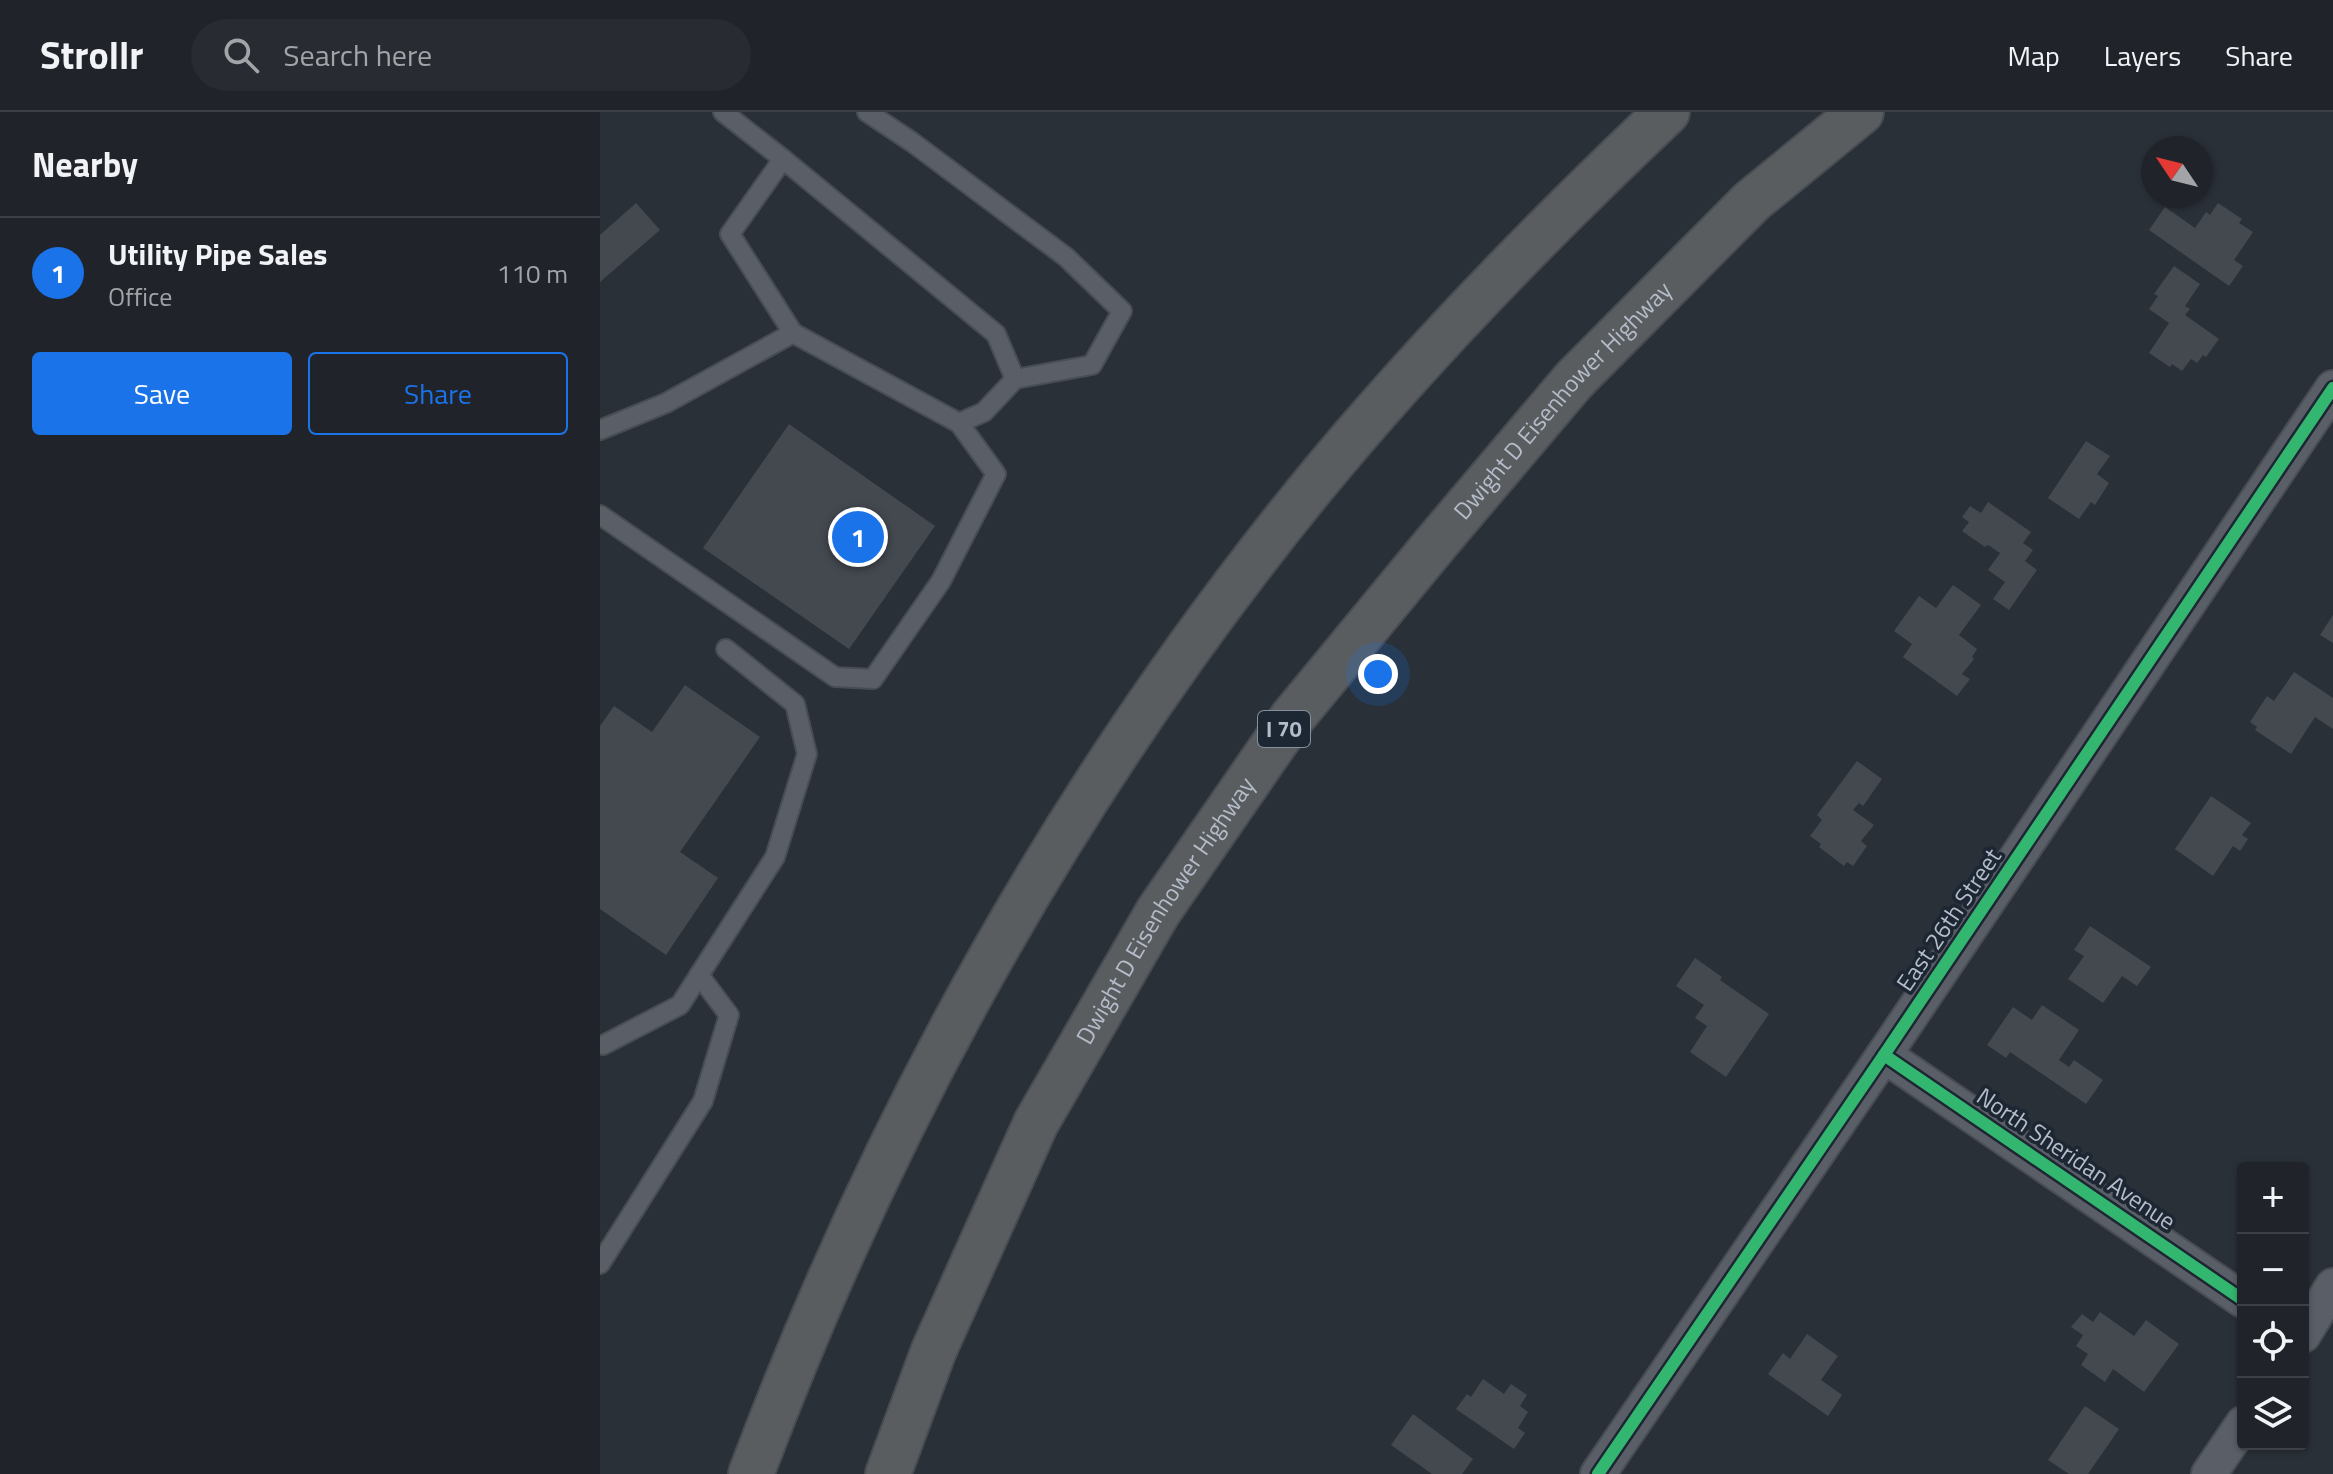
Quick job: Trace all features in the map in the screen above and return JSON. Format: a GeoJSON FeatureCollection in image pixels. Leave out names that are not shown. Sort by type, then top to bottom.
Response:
{"type":"FeatureCollection","features":[{"type":"Feature","properties":{"kind":"highway"},"geometry":{"type":"LineString","coordinates":[[751,1474],[846,1241],[909,1109],[1015,913],[1128,738],[1256,559],[1368,422],[1523,251],[1667,112]]}},
{"type":"Feature","properties":{"kind":"highway","name":"Dwight D Eisenhower Highway"},"geometry":{"type":"LineString","coordinates":[[888,1474],[934,1350],[1036,1123],[1158,912],[1292,718],[1574,380],[1752,201],[1861,112]]}},
{"type":"Feature","properties":{"kind":"street","name":"East 26th Street"},"geometry":{"type":"LineString","coordinates":[[1598,1474],[2333,388]]}},
{"type":"Feature","properties":{"kind":"street","name":"North Sheridan Avenue"},"geometry":{"type":"LineString","coordinates":[[1884,1055],[2237,1296]]}},
{"type":"Feature","properties":{"kind":"street"},"geometry":{"type":"LineString","coordinates":[[2309,1325],[2333,1286]]}},
{"type":"Feature","properties":{"kind":"street"},"geometry":{"type":"LineString","coordinates":[[2209,1474],[2237,1433]]}},
{"type":"Feature","properties":{"kind":"lane"},"geometry":{"type":"LineString","coordinates":[[723,112],[996,334],[1015,379]]}},
{"type":"Feature","properties":{"kind":"lane"},"geometry":{"type":"LineString","coordinates":[[867,112],[1066,257],[1122,311],[1092,365],[1015,379],[984,412],[959,423]]}},
{"type":"Feature","properties":{"kind":"lane"},"geometry":{"type":"LineString","coordinates":[[600,515],[835,677],[873,679],[941,581],[996,474],[959,423],[793,333],[730,234],[783,159]]}},
{"type":"Feature","properties":{"kind":"lane"},"geometry":{"type":"LineString","coordinates":[[600,430],[666,403],[793,333]]}},
{"type":"Feature","properties":{"kind":"lane"},"geometry":{"type":"LineString","coordinates":[[603,1045],[680,1005],[775,857],[807,754],[795,704],[726,649]]}},
{"type":"Feature","properties":{"kind":"lane"},"geometry":{"type":"LineString","coordinates":[[600,1264],[703,1101],[729,1015],[699,975]]}},
{"type":"Feature","properties":{"kind":"building"},"geometry":{"type":"Polygon","coordinates":[[[636,203],[660,230],[600,282],[600,235],[636,203]]]}},
{"type":"Feature","properties":{"kind":"building"},"geometry":{"type":"Polygon","coordinates":[[[2218,203],[2242,219],[2239,223],[2253,232],[2234,260],[2243,266],[2229,286],[2149,230],[2164,208],[2195,228],[2206,212],[2210,215],[2218,203]]]}},
{"type":"Feature","properties":{"kind":"building"},"geometry":{"type":"Polygon","coordinates":[[[2174,266],[2200,284],[2185,306],[2190,309],[2185,315],[2219,339],[2206,357],[2203,355],[2197,363],[2191,359],[2182,371],[2149,353],[2169,323],[2149,309],[2158,296],[2154,294],[2174,266]]]}},
{"type":"Feature","properties":{"kind":"building"},"geometry":{"type":"Polygon","coordinates":[[[789,424],[935,526],[849,649],[703,548],[789,424]]]}},
{"type":"Feature","properties":{"kind":"building"},"geometry":{"type":"Polygon","coordinates":[[[2086,441],[2110,456],[2097,474],[2109,483],[2095,505],[2091,502],[2079,519],[2048,498],[2086,441]]]}},
{"type":"Feature","properties":{"kind":"building"},"geometry":{"type":"Polygon","coordinates":[[[1988,502],[2031,532],[2023,543],[2033,550],[2025,561],[2037,570],[2009,610],[1993,599],[2005,582],[1988,570],[2000,553],[1962,531],[1969,522],[1962,517],[1970,506],[1981,513],[1988,502]]]}},
{"type":"Feature","properties":{"kind":"building"},"geometry":{"type":"Polygon","coordinates":[[[1953,585],[1981,605],[1959,635],[1977,649],[1972,657],[1974,659],[1962,674],[1970,679],[1957,696],[1903,657],[1912,644],[1894,631],[1919,596],[1936,608],[1953,585]]]}},
{"type":"Feature","properties":{"kind":"building"},"geometry":{"type":"Polygon","coordinates":[[[2333,615],[2333,643],[2320,635],[2333,615]]]}},
{"type":"Feature","properties":{"kind":"building"},"geometry":{"type":"Polygon","coordinates":[[[2294,672],[2333,698],[2333,729],[2315,717],[2291,754],[2255,730],[2257,727],[2250,722],[2267,696],[2274,701],[2294,672]]]}},
{"type":"Feature","properties":{"kind":"building"},"geometry":{"type":"Polygon","coordinates":[[[685,685],[760,737],[680,852],[718,878],[666,955],[600,909],[600,726],[614,706],[652,732],[685,685]]]}},
{"type":"Feature","properties":{"kind":"building"},"geometry":{"type":"Polygon","coordinates":[[[1857,761],[1882,779],[1863,806],[1859,803],[1853,810],[1874,825],[1861,841],[1867,846],[1853,866],[1847,862],[1844,866],[1810,836],[1822,820],[1817,815],[1857,761]]]}},
{"type":"Feature","properties":{"kind":"building"},"geometry":{"type":"Polygon","coordinates":[[[2211,796],[2251,823],[2242,835],[2248,839],[2240,851],[2233,846],[2213,876],[2175,849],[2211,796]]]}},
{"type":"Feature","properties":{"kind":"building"},"geometry":{"type":"Polygon","coordinates":[[[2090,926],[2151,967],[2137,986],[2122,976],[2103,1003],[2068,979],[2084,956],[2074,950],[2090,926]]]}},
{"type":"Feature","properties":{"kind":"building"},"geometry":{"type":"Polygon","coordinates":[[[1695,958],[1722,977],[1720,980],[1769,1014],[1726,1077],[1690,1052],[1707,1026],[1695,1018],[1704,1005],[1676,986],[1695,958]]]}},
{"type":"Feature","properties":{"kind":"building"},"geometry":{"type":"Polygon","coordinates":[[[2042,1005],[2079,1030],[2059,1060],[2069,1067],[2074,1060],[2103,1080],[2086,1104],[2010,1052],[2006,1058],[1987,1045],[2013,1007],[2032,1020],[2042,1005]]]}},
{"type":"Feature","properties":{"kind":"building"},"geometry":{"type":"Polygon","coordinates":[[[2100,1312],[2134,1336],[2146,1320],[2179,1344],[2144,1392],[2113,1369],[2105,1382],[2081,1365],[2088,1354],[2076,1346],[2083,1335],[2071,1327],[2082,1314],[2093,1322],[2100,1312]]]}},
{"type":"Feature","properties":{"kind":"building"},"geometry":{"type":"Polygon","coordinates":[[[1807,1334],[1838,1356],[1821,1380],[1842,1395],[1828,1416],[1768,1374],[1783,1353],[1790,1359],[1807,1334]]]}},
{"type":"Feature","properties":{"kind":"building"},"geometry":{"type":"Polygon","coordinates":[[[1483,1379],[1504,1394],[1511,1384],[1527,1395],[1520,1406],[1528,1412],[1518,1428],[1525,1433],[1514,1449],[1456,1409],[1467,1394],[1471,1397],[1483,1379]]]}},
{"type":"Feature","properties":{"kind":"building"},"geometry":{"type":"Polygon","coordinates":[[[2085,1406],[2119,1429],[2088,1474],[2069,1474],[2048,1460],[2085,1406]]]}},
{"type":"Feature","properties":{"kind":"building"},"geometry":{"type":"Polygon","coordinates":[[[1413,1414],[1473,1459],[1462,1474],[1432,1474],[1391,1445],[1413,1414]]]}},
{"type":"Feature","properties":{"kind":"cycle path"},"geometry":{"type":"LineString","coordinates":[[1598,1474],[2333,388]]}},
{"type":"Feature","properties":{"kind":"cycle path"},"geometry":{"type":"LineString","coordinates":[[1884,1055],[2237,1296]]}},
{"type":"Feature","properties":{"kind":"place","name":"Utility Pipe Sales"},"geometry":{"type":"Point","coordinates":[858,537]}}]}
